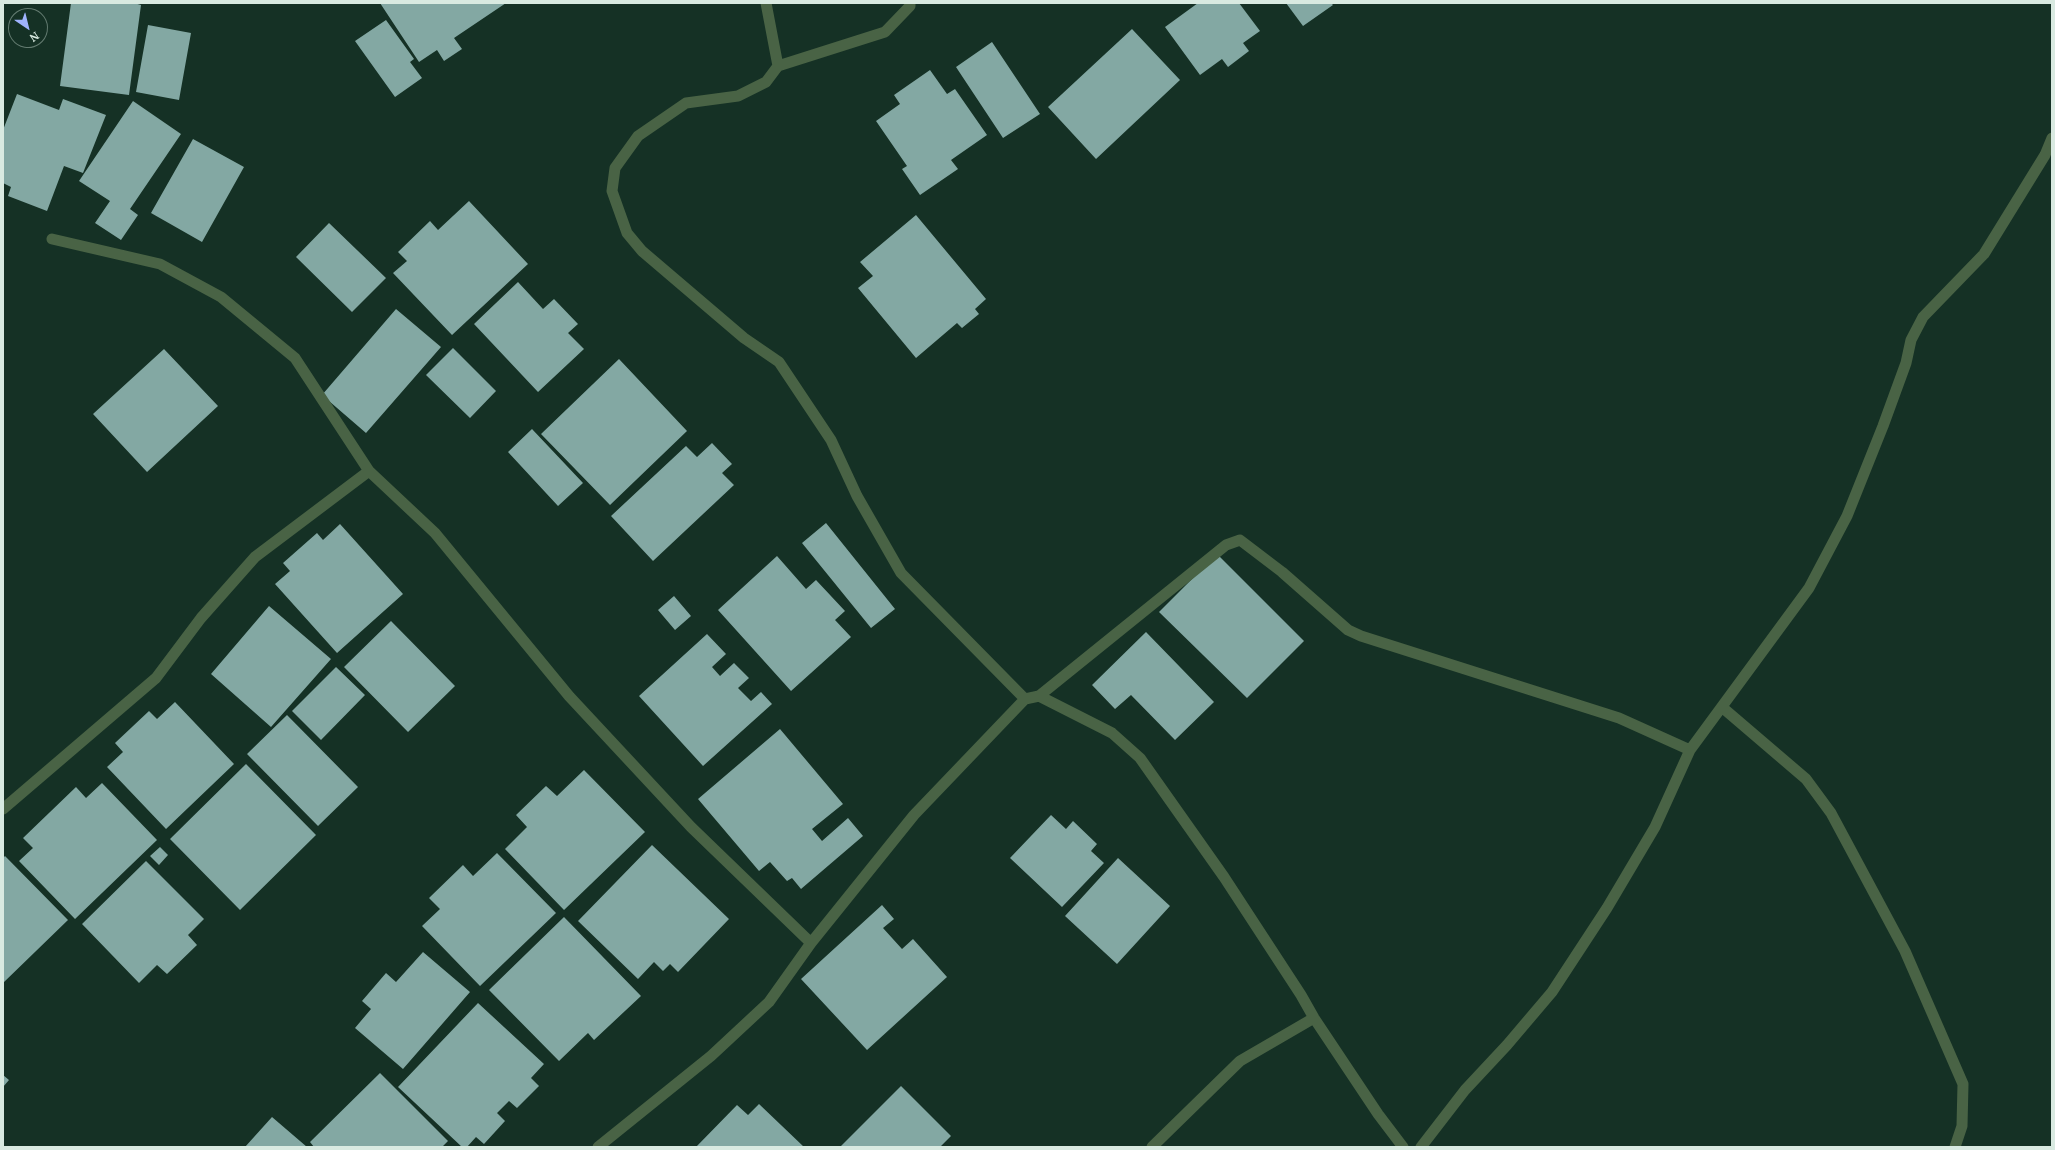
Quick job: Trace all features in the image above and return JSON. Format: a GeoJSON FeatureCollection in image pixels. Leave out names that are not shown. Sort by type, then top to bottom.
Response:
{"type":"FeatureCollection","features":[{"type":"Feature","properties":{"kind":"street"},"geometry":{"type":"LineString","coordinates":[[766,3],[778,66]]}},
{"type":"Feature","properties":{"kind":"street"},"geometry":{"type":"LineString","coordinates":[[910,3],[910,6],[885,32],[778,66],[766,82],[738,96],[686,103],[638,136],[615,168],[612,191],[627,233],[642,251],[744,338],[779,362],[831,440],[857,496],[901,573],[1025,699]]}},
{"type":"Feature","properties":{"kind":"street"},"geometry":{"type":"LineString","coordinates":[[1421,1147],[1465,1090],[1507,1045],[1552,992],[1607,908],[1655,827],[1690,750],[1723,708],[1809,588],[1847,516],[1883,426],[1906,363],[1911,340],[1923,317],[1984,254],[2045,155],[2052,138]]}},
{"type":"Feature","properties":{"kind":"street"},"geometry":{"type":"LineString","coordinates":[[52,239],[160,264],[221,297],[295,358],[369,471],[435,533],[569,696],[691,827],[811,943]]}},
{"type":"Feature","properties":{"kind":"street"},"geometry":{"type":"LineString","coordinates":[[3,809],[156,678],[201,618],[256,557],[369,471]]}},
{"type":"Feature","properties":{"kind":"street"},"geometry":{"type":"LineString","coordinates":[[598,1147],[711,1056],[769,1002],[811,943],[914,815],[1025,699],[1039,696],[1226,545],[1240,540],[1282,572],[1348,630],[1362,636],[1619,718],[1690,750]]}},
{"type":"Feature","properties":{"kind":"street"},"geometry":{"type":"LineString","coordinates":[[1039,696],[1112,733],[1140,758],[1224,877],[1301,994],[1314,1018],[1378,1114],[1403,1147]]}},
{"type":"Feature","properties":{"kind":"street"},"geometry":{"type":"LineString","coordinates":[[1723,708],[1806,779],[1831,813],[1906,951],[1963,1084],[1962,1126],[1955,1147]]}},
{"type":"Feature","properties":{"kind":"street"},"geometry":{"type":"LineString","coordinates":[[1152,1147],[1240,1061],[1314,1018]]}},
{"type":"Feature","properties":{"kind":"building"},"geometry":{"type":"Polygon","coordinates":[[[71,3],[134,3],[141,5],[129,95],[60,86],[71,3]]]}},
{"type":"Feature","properties":{"kind":"building"},"geometry":{"type":"Polygon","coordinates":[[[380,3],[506,3],[454,38],[462,49],[444,61],[437,50],[419,62],[380,3]]]}},
{"type":"Feature","properties":{"kind":"building"},"geometry":{"type":"Polygon","coordinates":[[[1198,3],[1239,3],[1260,31],[1243,43],[1249,51],[1228,67],[1222,59],[1200,75],[1165,27],[1198,3]]]}},
{"type":"Feature","properties":{"kind":"building"},"geometry":{"type":"Polygon","coordinates":[[[1286,3],[1331,3],[1333,5],[1303,26],[1286,3]]]}},
{"type":"Feature","properties":{"kind":"building"},"geometry":{"type":"Polygon","coordinates":[[[386,20],[414,59],[410,62],[422,78],[395,97],[355,41],[386,20]]]}},
{"type":"Feature","properties":{"kind":"building"},"geometry":{"type":"Polygon","coordinates":[[[148,25],[191,33],[179,100],[136,92],[148,25]]]}},
{"type":"Feature","properties":{"kind":"building"},"geometry":{"type":"Polygon","coordinates":[[[1132,29],[1180,80],[1096,159],[1048,107],[1132,29]]]}},
{"type":"Feature","properties":{"kind":"building"},"geometry":{"type":"Polygon","coordinates":[[[992,42],[1040,114],[1003,138],[956,67],[992,42]]]}},
{"type":"Feature","properties":{"kind":"building"},"geometry":{"type":"Polygon","coordinates":[[[930,70],[947,94],[955,89],[987,135],[951,160],[958,169],[920,195],[902,169],[907,166],[876,121],[900,104],[894,95],[930,70]]]}},
{"type":"Feature","properties":{"kind":"building"},"geometry":{"type":"Polygon","coordinates":[[[17,94],[59,110],[63,99],[106,115],[83,173],[64,166],[47,211],[8,196],[11,187],[3,183],[3,130],[17,94]]]}},
{"type":"Feature","properties":{"kind":"building"},"geometry":{"type":"Polygon","coordinates":[[[133,101],[181,134],[130,209],[138,215],[121,240],[95,223],[110,201],[79,181],[133,101]]]}},
{"type":"Feature","properties":{"kind":"building"},"geometry":{"type":"Polygon","coordinates":[[[193,139],[244,167],[202,242],[151,213],[193,139]]]}},
{"type":"Feature","properties":{"kind":"building"},"geometry":{"type":"Polygon","coordinates":[[[469,201],[528,264],[452,335],[393,273],[407,261],[398,252],[430,221],[438,230],[469,201]]]}},
{"type":"Feature","properties":{"kind":"building"},"geometry":{"type":"Polygon","coordinates":[[[916,215],[986,299],[975,309],[979,314],[962,328],[957,323],[916,358],[858,288],[873,276],[860,262],[916,215]]]}},
{"type":"Feature","properties":{"kind":"building"},"geometry":{"type":"Polygon","coordinates":[[[329,223],[386,278],[352,312],[296,257],[329,223]]]}},
{"type":"Feature","properties":{"kind":"building"},"geometry":{"type":"Polygon","coordinates":[[[518,282],[543,309],[554,299],[578,324],[568,333],[584,349],[538,392],[474,324],[518,282]]]}},
{"type":"Feature","properties":{"kind":"building"},"geometry":{"type":"Polygon","coordinates":[[[396,309],[441,347],[366,433],[322,395],[396,309]]]}},
{"type":"Feature","properties":{"kind":"building"},"geometry":{"type":"Polygon","coordinates":[[[453,348],[496,391],[470,418],[426,375],[453,348]]]}},
{"type":"Feature","properties":{"kind":"building"},"geometry":{"type":"Polygon","coordinates":[[[164,349],[218,406],[147,472],[93,414],[164,349]]]}},
{"type":"Feature","properties":{"kind":"building"},"geometry":{"type":"Polygon","coordinates":[[[619,359],[687,431],[610,505],[541,434],[619,359]]]}},
{"type":"Feature","properties":{"kind":"building"},"geometry":{"type":"Polygon","coordinates":[[[532,429],[583,483],[558,506],[508,452],[532,429]]]}},
{"type":"Feature","properties":{"kind":"building"},"geometry":{"type":"Polygon","coordinates":[[[712,443],[732,464],[722,473],[734,485],[653,561],[611,516],[686,446],[697,457],[712,443]]]}},
{"type":"Feature","properties":{"kind":"building"},"geometry":{"type":"Polygon","coordinates":[[[826,523],[895,609],[871,628],[802,543],[826,523]]]}},
{"type":"Feature","properties":{"kind":"building"},"geometry":{"type":"Polygon","coordinates":[[[340,524],[403,594],[337,653],[275,584],[290,571],[283,563],[317,533],[323,540],[340,524]]]}},
{"type":"Feature","properties":{"kind":"building"},"geometry":{"type":"Polygon","coordinates":[[[1217,554],[1304,641],[1247,698],[1159,612],[1217,554]]]}},
{"type":"Feature","properties":{"kind":"building"},"geometry":{"type":"Polygon","coordinates":[[[777,556],[806,589],[816,580],[845,611],[835,620],[851,637],[791,691],[718,610],[777,556]]]}},
{"type":"Feature","properties":{"kind":"building"},"geometry":{"type":"Polygon","coordinates":[[[674,596],[691,616],[675,630],[658,610],[674,596]]]}},
{"type":"Feature","properties":{"kind":"building"},"geometry":{"type":"Polygon","coordinates":[[[269,606],[331,659],[271,727],[211,674],[269,606]]]}},
{"type":"Feature","properties":{"kind":"building"},"geometry":{"type":"Polygon","coordinates":[[[391,621],[455,686],[408,732],[344,667],[391,621]]]}},
{"type":"Feature","properties":{"kind":"building"},"geometry":{"type":"Polygon","coordinates":[[[1146,632],[1214,702],[1175,740],[1131,695],[1115,709],[1092,685],[1146,632]]]}},
{"type":"Feature","properties":{"kind":"building"},"geometry":{"type":"Polygon","coordinates":[[[707,634],[726,654],[712,667],[720,676],[734,663],[749,678],[738,688],[751,701],[761,692],[772,704],[703,766],[639,696],[707,634]]]}},
{"type":"Feature","properties":{"kind":"building"},"geometry":{"type":"Polygon","coordinates":[[[336,667],[365,695],[321,740],[292,711],[336,667]]]}},
{"type":"Feature","properties":{"kind":"building"},"geometry":{"type":"Polygon","coordinates":[[[175,702],[234,764],[166,829],[107,767],[123,752],[115,743],[149,711],[157,719],[175,702]]]}},
{"type":"Feature","properties":{"kind":"building"},"geometry":{"type":"Polygon","coordinates":[[[287,715],[358,787],[318,826],[247,754],[287,715]]]}},
{"type":"Feature","properties":{"kind":"building"},"geometry":{"type":"Polygon","coordinates":[[[780,729],[843,804],[812,829],[822,841],[848,818],[863,836],[801,889],[792,878],[787,881],[770,862],[759,871],[698,799],[780,729]]]}},
{"type":"Feature","properties":{"kind":"building"},"geometry":{"type":"Polygon","coordinates":[[[246,764],[316,835],[240,910],[170,839],[246,764]]]}},
{"type":"Feature","properties":{"kind":"building"},"geometry":{"type":"Polygon","coordinates":[[[584,770],[645,832],[564,910],[505,849],[527,827],[516,815],[546,786],[557,796],[584,770]]]}},
{"type":"Feature","properties":{"kind":"building"},"geometry":{"type":"Polygon","coordinates":[[[102,783],[157,840],[75,919],[19,861],[33,848],[23,838],[76,787],[86,798],[102,783]]]}},
{"type":"Feature","properties":{"kind":"building"},"geometry":{"type":"Polygon","coordinates":[[[1051,815],[1066,829],[1073,821],[1097,844],[1091,851],[1104,863],[1062,907],[1010,858],[1051,815]]]}},
{"type":"Feature","properties":{"kind":"building"},"geometry":{"type":"Polygon","coordinates":[[[652,845],[729,919],[678,972],[670,964],[663,971],[654,962],[638,979],[578,921],[652,845]]]}},
{"type":"Feature","properties":{"kind":"building"},"geometry":{"type":"Polygon","coordinates":[[[160,847],[168,855],[159,865],[150,856],[160,847]]]}},
{"type":"Feature","properties":{"kind":"building"},"geometry":{"type":"Polygon","coordinates":[[[497,853],[556,913],[480,986],[422,926],[440,909],[429,898],[463,865],[473,876],[497,853]]]}},
{"type":"Feature","properties":{"kind":"building"},"geometry":{"type":"Polygon","coordinates":[[[5,856],[68,920],[3,983],[3,858],[5,856]]]}},
{"type":"Feature","properties":{"kind":"building"},"geometry":{"type":"Polygon","coordinates":[[[1118,858],[1170,906],[1117,964],[1065,916],[1118,858]]]}},
{"type":"Feature","properties":{"kind":"building"},"geometry":{"type":"Polygon","coordinates":[[[146,861],[204,919],[188,935],[197,945],[167,974],[157,965],[139,983],[82,924],[146,861]]]}},
{"type":"Feature","properties":{"kind":"building"},"geometry":{"type":"Polygon","coordinates":[[[882,905],[894,919],[883,928],[902,949],[913,939],[947,977],[867,1050],[801,979],[882,905]]]}},
{"type":"Feature","properties":{"kind":"building"},"geometry":{"type":"Polygon","coordinates":[[[564,917],[641,996],[594,1040],[588,1033],[559,1061],[489,990],[564,917]]]}},
{"type":"Feature","properties":{"kind":"building"},"geometry":{"type":"Polygon","coordinates":[[[423,952],[470,992],[403,1069],[355,1028],[371,1009],[362,1001],[386,973],[396,982],[423,952]]]}},
{"type":"Feature","properties":{"kind":"building"},"geometry":{"type":"Polygon","coordinates":[[[478,1003],[544,1064],[531,1078],[539,1086],[517,1108],[509,1101],[497,1113],[505,1121],[484,1144],[476,1137],[467,1147],[462,1147],[398,1087],[478,1003]]]}},
{"type":"Feature","properties":{"kind":"building"},"geometry":{"type":"Polygon","coordinates":[[[380,1073],[448,1141],[442,1147],[314,1147],[310,1142],[380,1073]]]}},
{"type":"Feature","properties":{"kind":"building"},"geometry":{"type":"Polygon","coordinates":[[[3,1075],[9,1080],[3,1087],[3,1075]]]}},
{"type":"Feature","properties":{"kind":"building"},"geometry":{"type":"Polygon","coordinates":[[[901,1086],[951,1136],[940,1147],[840,1147],[901,1086]]]}},
{"type":"Feature","properties":{"kind":"building"},"geometry":{"type":"Polygon","coordinates":[[[759,1104],[804,1147],[696,1147],[737,1105],[748,1115],[759,1104]]]}},
{"type":"Feature","properties":{"kind":"building"},"geometry":{"type":"Polygon","coordinates":[[[272,1117],[307,1147],[245,1147],[272,1117]]]}}]}
